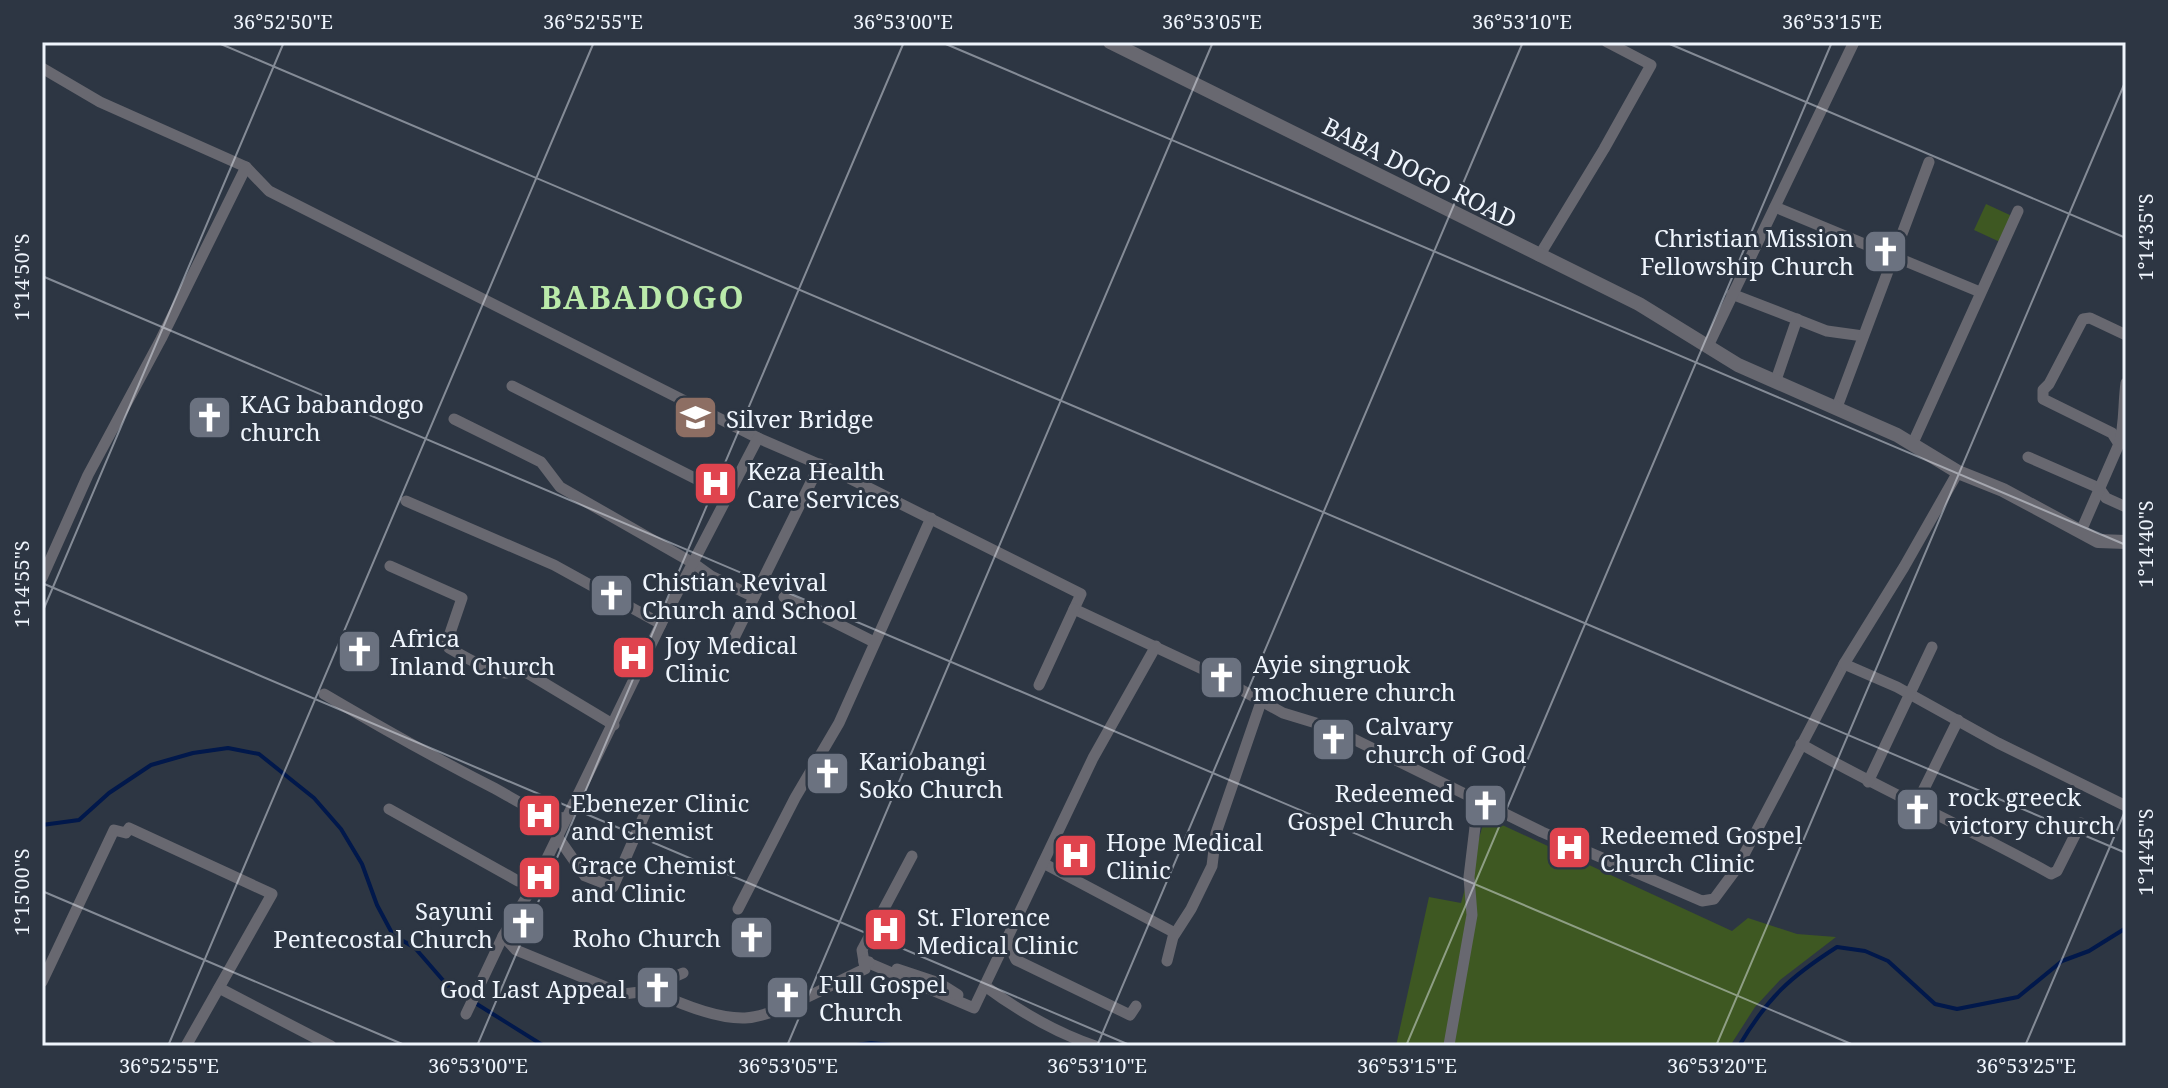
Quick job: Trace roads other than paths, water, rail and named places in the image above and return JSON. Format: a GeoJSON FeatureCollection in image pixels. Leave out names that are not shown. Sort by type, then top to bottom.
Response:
{"type":"FeatureCollection","features":[{"type":"Feature","properties":{"kind":"street","name":"BABA DOGO ROAD"},"geometry":{"type":"LineString","coordinates":[[1110,42],[1639,304],[1738,365],[1897,435],[1958,472],[2003,490],[2098,541],[2126,542]]}},
{"type":"Feature","properties":{"kind":"street"},"geometry":{"type":"LineString","coordinates":[[1539,256],[1651,65],[1607,42]]}},
{"type":"Feature","properties":{"kind":"street"},"geometry":{"type":"LineString","coordinates":[[1708,346],[1854,42]]}},
{"type":"Feature","properties":{"kind":"street"},"geometry":{"type":"LineString","coordinates":[[42,68],[100,102],[246,167],[269,191],[758,438],[820,464],[1081,594],[1039,685]]}},
{"type":"Feature","properties":{"kind":"street"},"geometry":{"type":"LineString","coordinates":[[1837,407],[1929,162]]}},
{"type":"Feature","properties":{"kind":"street"},"geometry":{"type":"LineString","coordinates":[[42,578],[88,475],[161,339],[246,167]]}},
{"type":"Feature","properties":{"kind":"street"},"geometry":{"type":"LineString","coordinates":[[1775,207],[1980,292]]}},
{"type":"Feature","properties":{"kind":"street"},"geometry":{"type":"LineString","coordinates":[[1912,445],[2018,211]]}},
{"type":"Feature","properties":{"kind":"street"},"geometry":{"type":"LineString","coordinates":[[1732,294],[1827,331],[1863,336]]}},
{"type":"Feature","properties":{"kind":"street"},"geometry":{"type":"LineString","coordinates":[[2119,444],[2112,433],[2043,399],[2043,390],[2083,319],[2090,318],[2126,335]]}},
{"type":"Feature","properties":{"kind":"street"},"geometry":{"type":"LineString","coordinates":[[1776,380],[1797,319]]}},
{"type":"Feature","properties":{"kind":"street"},"geometry":{"type":"LineString","coordinates":[[2081,531],[2125,430],[2122,414],[2126,383]]}},
{"type":"Feature","properties":{"kind":"street"},"geometry":{"type":"LineString","coordinates":[[512,386],[728,495]]}},
{"type":"Feature","properties":{"kind":"street"},"geometry":{"type":"LineString","coordinates":[[454,419],[541,462],[560,487],[711,576],[754,597]]}},
{"type":"Feature","properties":{"kind":"street"},"geometry":{"type":"LineString","coordinates":[[467,1012],[503,936],[535,883],[614,725],[661,624],[758,438]]}},
{"type":"Feature","properties":{"kind":"street"},"geometry":{"type":"LineString","coordinates":[[2028,457],[2099,488],[2106,498],[2126,507]]}},
{"type":"Feature","properties":{"kind":"street"},"geometry":{"type":"LineString","coordinates":[[729,648],[820,464]]}},
{"type":"Feature","properties":{"kind":"street"},"geometry":{"type":"LineString","coordinates":[[1074,609],[1156,646],[1283,713],[1329,727],[1478,802],[1702,901],[1714,899],[1737,868],[1844,664],[1958,472]]}},
{"type":"Feature","properties":{"kind":"street"},"geometry":{"type":"LineString","coordinates":[[406,501],[554,565],[661,624]]}},
{"type":"Feature","properties":{"kind":"street"},"geometry":{"type":"LineString","coordinates":[[738,909],[795,798],[839,723],[931,518]]}},
{"type":"Feature","properties":{"kind":"street"},"geometry":{"type":"LineString","coordinates":[[390,566],[462,598],[447,642],[449,648],[494,670],[506,673],[517,669],[524,671],[614,725]]}},
{"type":"Feature","properties":{"kind":"street"},"geometry":{"type":"LineString","coordinates":[[784,597],[874,642]]}},
{"type":"Feature","properties":{"kind":"street"},"geometry":{"type":"LineString","coordinates":[[864,965],[974,1008],[1093,758],[1156,646]]}},
{"type":"Feature","properties":{"kind":"street"},"geometry":{"type":"LineString","coordinates":[[1868,782],[1932,647]]}},
{"type":"Feature","properties":{"kind":"street"},"geometry":{"type":"LineString","coordinates":[[1844,664],[1910,694],[1998,743],[2126,806]]}},
{"type":"Feature","properties":{"kind":"street"},"geometry":{"type":"LineString","coordinates":[[324,694],[428,755],[531,808],[554,818],[565,818]]}},
{"type":"Feature","properties":{"kind":"street"},"geometry":{"type":"LineString","coordinates":[[1167,961],[1175,933],[1191,909],[1212,866],[1216,833],[1261,702]]}},
{"type":"Feature","properties":{"kind":"street"},"geometry":{"type":"LineString","coordinates":[[1916,805],[1958,720]]}},
{"type":"Feature","properties":{"kind":"street"},"geometry":{"type":"LineString","coordinates":[[1801,744],[1868,782],[2053,875],[2081,823]]}},
{"type":"Feature","properties":{"kind":"street"},"geometry":{"type":"LineString","coordinates":[[557,836],[585,876],[613,887],[650,802]]}},
{"type":"Feature","properties":{"kind":"street"},"geometry":{"type":"LineString","coordinates":[[1449,1045],[1472,915],[1469,877],[1478,802]]}},
{"type":"Feature","properties":{"kind":"street"},"geometry":{"type":"LineString","coordinates":[[389,809],[518,881],[535,883]]}},
{"type":"Feature","properties":{"kind":"street"},"geometry":{"type":"LineString","coordinates":[[42,982],[114,830],[126,833],[129,828],[272,894],[186,1046]]}},
{"type":"Feature","properties":{"kind":"street"},"geometry":{"type":"LineString","coordinates":[[864,965],[862,950],[912,856]]}},
{"type":"Feature","properties":{"kind":"street"},"geometry":{"type":"LineString","coordinates":[[1043,863],[1175,933]]}},
{"type":"Feature","properties":{"kind":"street"},"geometry":{"type":"LineString","coordinates":[[503,936],[516,950],[623,994],[640,992],[683,973]]}},
{"type":"Feature","properties":{"kind":"street"},"geometry":{"type":"LineString","coordinates":[[1007,941],[1016,960],[1130,1015],[1136,1006]]}},
{"type":"Feature","properties":{"kind":"street"},"geometry":{"type":"LineString","coordinates":[[651,990],[676,1002],[744,1018],[763,1014],[864,965],[925,977],[959,996]]}},
{"type":"Feature","properties":{"kind":"street"},"geometry":{"type":"LineString","coordinates":[[985,986],[1050,1028],[1095,1046]]}},
{"type":"Feature","properties":{"kind":"street"},"geometry":{"type":"LineString","coordinates":[[219,988],[331,1046]]}},
{"type":"Feature","properties":{"kind":"waterway"},"geometry":{"type":"LineString","coordinates":[[42,825],[79,820],[109,793],[151,765],[193,753],[228,748],[259,754],[314,798],[341,829],[362,864],[377,905],[393,935],[415,948],[448,986],[544,1046]]}},
{"type":"Feature","properties":{"kind":"waterway"},"geometry":{"type":"LineString","coordinates":[[1739,1046],[1781,989],[1837,947],[1865,951],[1888,961],[1935,1004],[1957,1009],[2018,997],[2062,961],[2089,951],[2126,928]]}},
{"type":"Feature","properties":{"kind":"waterway"},"geometry":{"type":"LineString","coordinates":[[849,1046],[871,1043],[902,1046]]}},
{"type":"Feature","properties":{"kind":"place","name":"Christian Mission Fellowship Church"},"geometry":{"type":"Point","coordinates":[1885,251]}},
{"type":"Feature","properties":{"kind":"place","name":"KAG babandogo church"},"geometry":{"type":"Point","coordinates":[209,417]}},
{"type":"Feature","properties":{"kind":"place","name":"Silver Bridge"},"geometry":{"type":"Point","coordinates":[695,418]}},
{"type":"Feature","properties":{"kind":"place","name":"Keza Health Care Services"},"geometry":{"type":"Point","coordinates":[716,484]}},
{"type":"Feature","properties":{"kind":"place","name":"Chistian Revival Church and School"},"geometry":{"type":"Point","coordinates":[611,595]}},
{"type":"Feature","properties":{"kind":"place","name":"Africa Inland Church"},"geometry":{"type":"Point","coordinates":[359,651]}},
{"type":"Feature","properties":{"kind":"place","name":"Joy Medical Clinic"},"geometry":{"type":"Point","coordinates":[634,658]}},
{"type":"Feature","properties":{"kind":"place","name":"Ayie singruok mochuere church"},"geometry":{"type":"Point","coordinates":[1222,677]}},
{"type":"Feature","properties":{"kind":"place","name":"Calvary church of God"},"geometry":{"type":"Point","coordinates":[1334,739]}},
{"type":"Feature","properties":{"kind":"place","name":"Kariobangi Soko Church"},"geometry":{"type":"Point","coordinates":[828,774]}},
{"type":"Feature","properties":{"kind":"place","name":"Redeemed Gospel Church"},"geometry":{"type":"Point","coordinates":[1485,806]}},
{"type":"Feature","properties":{"kind":"place","name":"rock greeck victory church"},"geometry":{"type":"Point","coordinates":[1917,810]}},
{"type":"Feature","properties":{"kind":"place","name":"Ebenezer Clinic and Chemist"},"geometry":{"type":"Point","coordinates":[540,816]}},
{"type":"Feature","properties":{"kind":"place","name":"Redeemed Gospel Church Clinic"},"geometry":{"type":"Point","coordinates":[1569,848]}},
{"type":"Feature","properties":{"kind":"place","name":"Hope Medical Clinic"},"geometry":{"type":"Point","coordinates":[1075,855]}},
{"type":"Feature","properties":{"kind":"place","name":"Grace Chemist and Clinic"},"geometry":{"type":"Point","coordinates":[540,878]}},
{"type":"Feature","properties":{"kind":"place","name":"Sayuni Pentecostal Church"},"geometry":{"type":"Point","coordinates":[524,924]}},
{"type":"Feature","properties":{"kind":"place","name":"St. Florence Medical Clinic"},"geometry":{"type":"Point","coordinates":[886,930]}},
{"type":"Feature","properties":{"kind":"place","name":"Roho Church"},"geometry":{"type":"Point","coordinates":[752,937]}},
{"type":"Feature","properties":{"kind":"place","name":"God Last Appeal"},"geometry":{"type":"Point","coordinates":[657,988]}},
{"type":"Feature","properties":{"kind":"place","name":"Full Gospel Church"},"geometry":{"type":"Point","coordinates":[788,997]}},
{"type":"Feature","properties":{"kind":"district","name":"BABADOGO"},"geometry":{"type":"Point","coordinates":[643,296]}}]}
